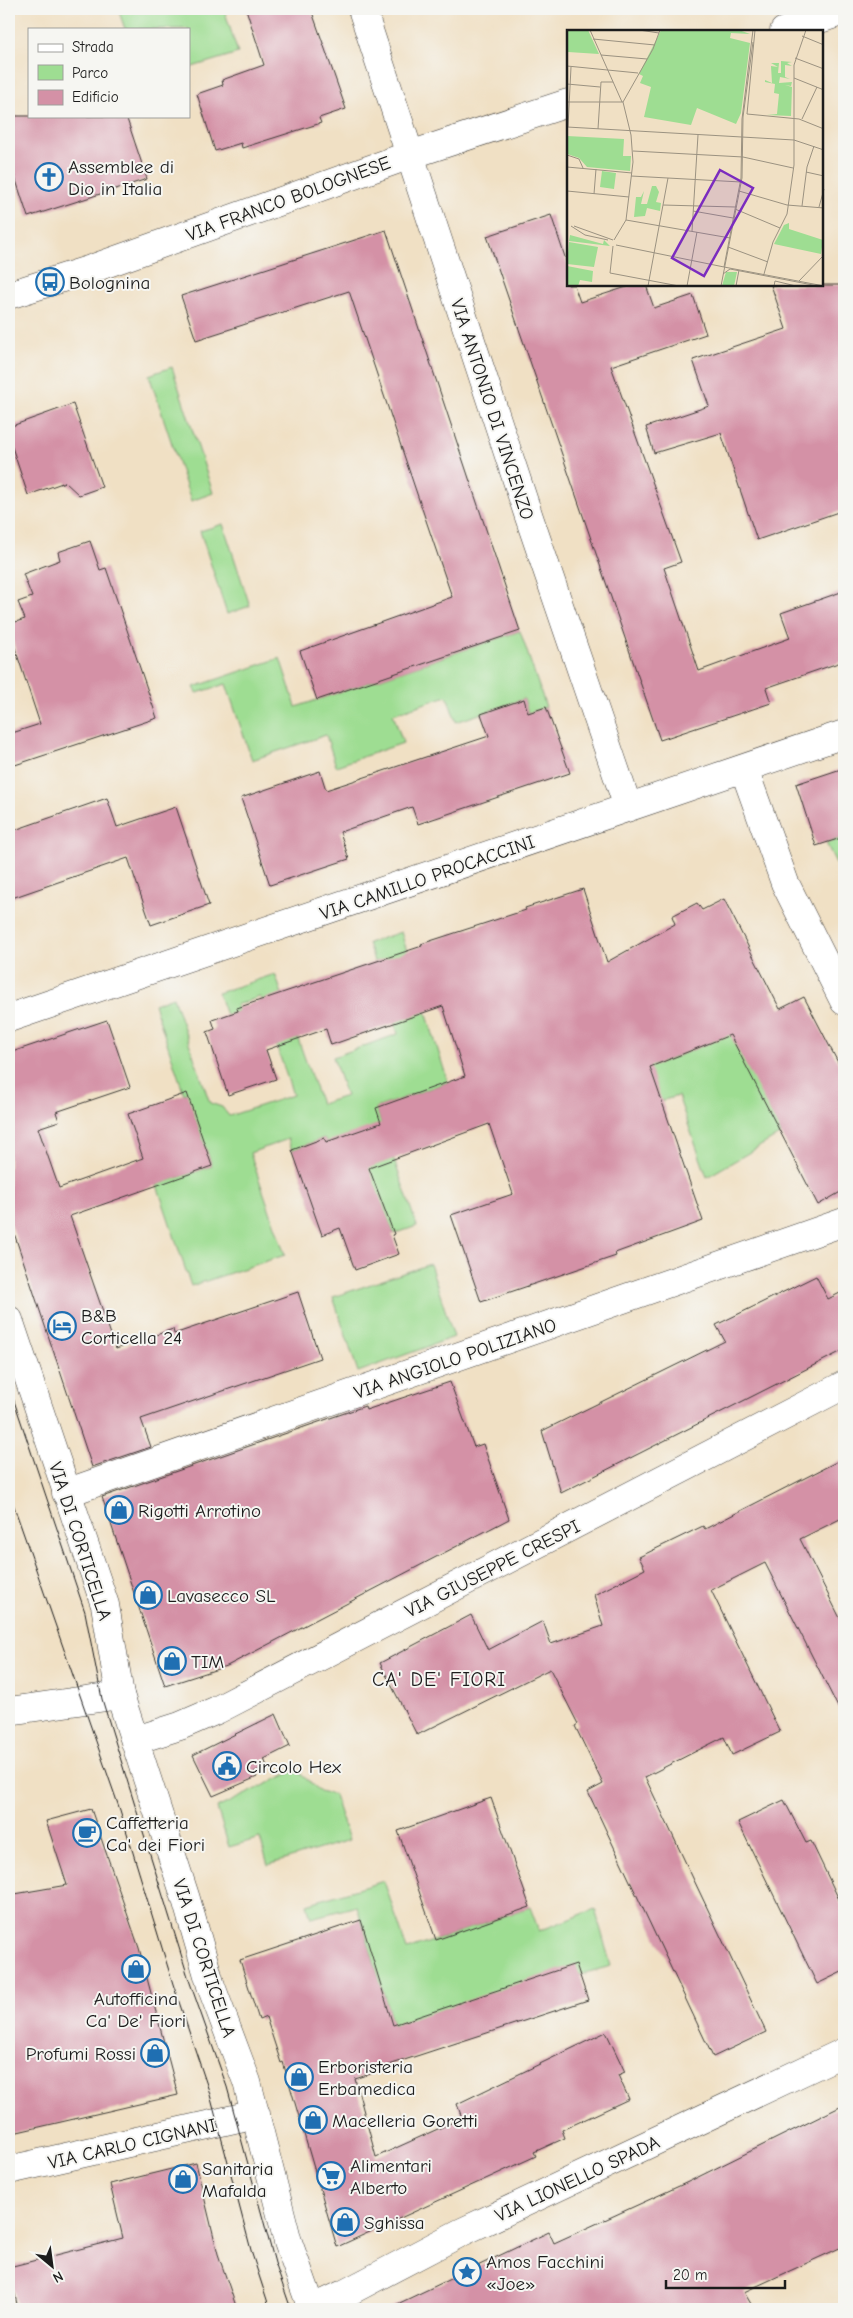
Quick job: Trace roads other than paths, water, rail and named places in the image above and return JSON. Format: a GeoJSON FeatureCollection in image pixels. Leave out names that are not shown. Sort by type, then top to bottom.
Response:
{"type":"FeatureCollection","features":[{"type":"Feature","properties":{"kind":"street","name":"VIA ANTONIO DI VINCENZO"},"geometry":{"type":"LineString","coordinates":[[362,9],[529,517],[628,807]]}},
{"type":"Feature","properties":{"kind":"street"},"geometry":{"type":"LineString","coordinates":[[787,30],[844,11]]}},
{"type":"Feature","properties":{"kind":"street","name":"VIA FRANCO BOLOGNESE"},"geometry":{"type":"LineString","coordinates":[[9,295],[91,269],[410,155],[567,103]]}},
{"type":"Feature","properties":{"kind":"street","name":"VIA CAMILLO PROCACCINI"},"geometry":{"type":"LineString","coordinates":[[9,1018],[844,734]]}},
{"type":"Feature","properties":{"kind":"street"},"geometry":{"type":"LineString","coordinates":[[744,769],[785,883],[844,1000]]}},
{"type":"Feature","properties":{"kind":"street","name":"VIA ANGIOLO POLIZIANO"},"geometry":{"type":"LineString","coordinates":[[66,1493],[844,1222]]}},
{"type":"Feature","properties":{"kind":"street","name":"VIA DI CORTICELLA"},"geometry":{"type":"LineString","coordinates":[[9,1320],[105,1605],[120,1695],[136,1740],[211,1986],[246,2082],[256,2114],[288,2242],[312,2309]]}},
{"type":"Feature","properties":{"kind":"street","name":"VIA GIUSEPPE CRESPI"},"geometry":{"type":"LineString","coordinates":[[136,1740],[180,1726],[217,1710],[844,1385]]}},
{"type":"Feature","properties":{"kind":"street"},"geometry":{"type":"LineString","coordinates":[[9,1711],[120,1695]]}},
{"type":"Feature","properties":{"kind":"street","name":"VIA LIONELLO SPADA"},"geometry":{"type":"LineString","coordinates":[[312,2309],[460,2233],[844,2052]]}},
{"type":"Feature","properties":{"kind":"street","name":"VIA CARLO CIGNANI"},"geometry":{"type":"LineString","coordinates":[[9,2170],[256,2114]]}},
{"type":"Feature","properties":{"kind":"tram line"},"geometry":{"type":"LineString","coordinates":[[9,1386],[85,1612],[102,1699],[189,1980],[227,2087],[275,2263],[291,2309]]}},
{"type":"Feature","properties":{"kind":"tram line"},"geometry":{"type":"LineString","coordinates":[[9,1492],[120,1810],[173,1984],[209,2091],[252,2254],[270,2309]]}},
{"type":"Feature","properties":{"kind":"place","name":"Assemblee di Dio in Italia"},"geometry":{"type":"Point","coordinates":[49,177]}},
{"type":"Feature","properties":{"kind":"place","name":"Bolognina"},"geometry":{"type":"Point","coordinates":[50,282]}},
{"type":"Feature","properties":{"kind":"place","name":"B&B Corticella 24"},"geometry":{"type":"Point","coordinates":[62,1326]}},
{"type":"Feature","properties":{"kind":"place","name":"Rigotti Arrotino"},"geometry":{"type":"Point","coordinates":[119,1510]}},
{"type":"Feature","properties":{"kind":"place","name":"Lavasecco SL"},"geometry":{"type":"Point","coordinates":[148,1595]}},
{"type":"Feature","properties":{"kind":"place","name":"TIM"},"geometry":{"type":"Point","coordinates":[172,1661]}},
{"type":"Feature","properties":{"kind":"place","name":"Circolo Hex"},"geometry":{"type":"Point","coordinates":[227,1766]}},
{"type":"Feature","properties":{"kind":"place","name":"Caffetteria Ca' dei Fiori"},"geometry":{"type":"Point","coordinates":[87,1833]}},
{"type":"Feature","properties":{"kind":"place","name":"Autofficina Ca' De' Fiori"},"geometry":{"type":"Point","coordinates":[136,1969]}},
{"type":"Feature","properties":{"kind":"place","name":"Profumi Rossi"},"geometry":{"type":"Point","coordinates":[155,2053]}},
{"type":"Feature","properties":{"kind":"place","name":"Erboristeria Erbamedica"},"geometry":{"type":"Point","coordinates":[299,2077]}},
{"type":"Feature","properties":{"kind":"place","name":"Macelleria Goretti"},"geometry":{"type":"Point","coordinates":[313,2120]}},
{"type":"Feature","properties":{"kind":"place","name":"Alimentari Alberto"},"geometry":{"type":"Point","coordinates":[331,2176]}},
{"type":"Feature","properties":{"kind":"place","name":"Sanitaria Mafalda"},"geometry":{"type":"Point","coordinates":[183,2179]}},
{"type":"Feature","properties":{"kind":"place","name":"Sghissa"},"geometry":{"type":"Point","coordinates":[345,2222]}},
{"type":"Feature","properties":{"kind":"place","name":"Amos Facchini «Joe»"},"geometry":{"type":"Point","coordinates":[467,2272]}},
{"type":"Feature","properties":{"kind":"district","name":"CA' DE' FIORI"},"geometry":{"type":"Point","coordinates":[439,1679]}}]}
